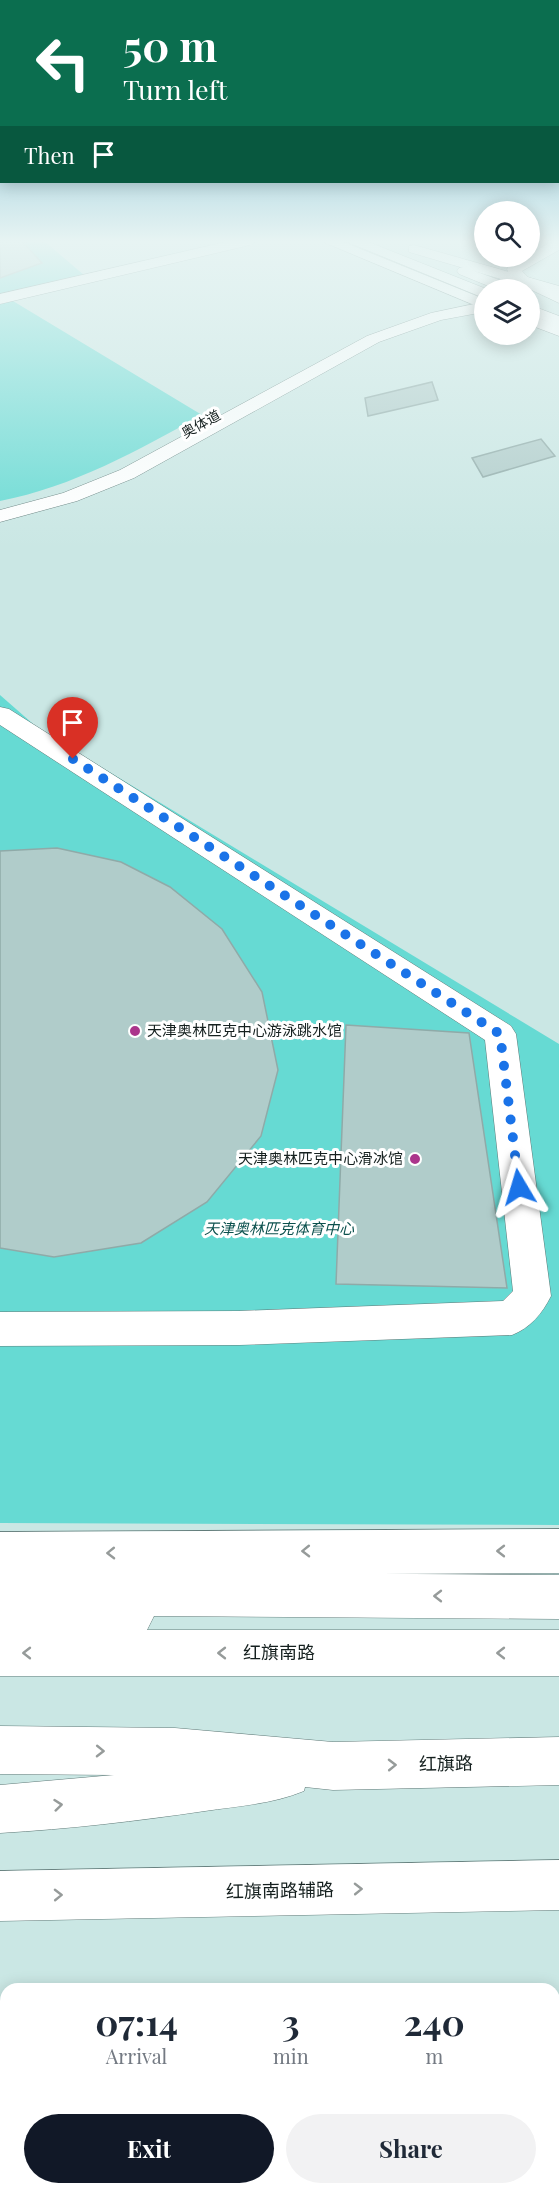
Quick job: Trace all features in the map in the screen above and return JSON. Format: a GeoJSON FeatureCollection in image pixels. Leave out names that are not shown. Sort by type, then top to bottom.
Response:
{"type":"FeatureCollection","features":[{"type":"Feature","properties":{"kind":"main road","name":"奥体道"},"geometry":{"type":"LineString","coordinates":[[0,510],[74,489],[121,469],[318,358],[350,343]]}},
{"type":"Feature","properties":{"kind":"main road"},"geometry":{"type":"LineString","coordinates":[[0,516],[70,497],[127,474],[365,343]]}},
{"type":"Feature","properties":{"kind":"main road"},"geometry":{"type":"LineString","coordinates":[[0,714],[500,1034],[532,1296],[512,1318],[239,1328],[0,1329]]}},
{"type":"Feature","properties":{"kind":"main road"},"geometry":{"type":"LineString","coordinates":[[0,1554],[559,1551]]}},
{"type":"Feature","properties":{"kind":"main road"},"geometry":{"type":"LineString","coordinates":[[0,1593],[559,1596]]}},
{"type":"Feature","properties":{"kind":"main road"},"geometry":{"type":"LineString","coordinates":[[0,1623],[189,1610],[280,1595]]}},
{"type":"Feature","properties":{"kind":"main road","name":"红旗南路"},"geometry":{"type":"LineString","coordinates":[[0,1653],[559,1653]]}},
{"type":"Feature","properties":{"kind":"main road"},"geometry":{"type":"LineString","coordinates":[[0,1750],[175,1752],[333,1766]]}},
{"type":"Feature","properties":{"kind":"main road","name":"红旗路"},"geometry":{"type":"LineString","coordinates":[[333,1766],[559,1761]]}},
{"type":"Feature","properties":{"kind":"main road"},"geometry":{"type":"LineString","coordinates":[[0,1809],[50,1806],[181,1791],[333,1766]]}},
{"type":"Feature","properties":{"kind":"main road","name":"红旗南路辅路"},"geometry":{"type":"LineString","coordinates":[[0,1896],[559,1885]]}},
{"type":"Feature","properties":{"kind":"green space"},"geometry":{"type":"Polygon","coordinates":[[[0,343],[83,343],[202,415],[129,454],[79,477],[27,495],[0,501],[0,343]]]}},
{"type":"Feature","properties":{"kind":"green space","name":"天津奥林匹克体育中心"},"geometry":{"type":"Polygon","coordinates":[[[0,695],[40,730],[559,1044],[559,1525],[0,1523],[0,695]]]}},
{"type":"Feature","properties":{"kind":"building"},"geometry":{"type":"Polygon","coordinates":[[[432,382],[438,400],[368,416],[365,398],[432,382]]]}},
{"type":"Feature","properties":{"kind":"building"},"geometry":{"type":"Polygon","coordinates":[[[541,439],[555,456],[483,477],[472,458],[541,439]]]}},
{"type":"Feature","properties":{"kind":"building","name":"天津奥林匹克中心游泳跳水馆"},"geometry":{"type":"Polygon","coordinates":[[[57,848],[121,862],[170,887],[222,929],[262,992],[278,1070],[261,1136],[207,1202],[141,1243],[54,1257],[0,1248],[0,851],[57,848]]]}},
{"type":"Feature","properties":{"kind":"building","name":"天津奥林匹克中心滑冰馆"},"geometry":{"type":"Polygon","coordinates":[[[346,1025],[469,1033],[507,1288],[336,1284],[346,1025]]]}},
{"type":"Feature","properties":{"kind":"place","name":"天津奥林匹克中心游泳跳水馆"},"geometry":{"type":"Point","coordinates":[135,1031]}},
{"type":"Feature","properties":{"kind":"place","name":"天津奥林匹克中心滑冰馆"},"geometry":{"type":"Point","coordinates":[415,1159]}},
{"type":"Feature","properties":{"kind":"route"},"geometry":{"type":"LineString","coordinates":[[73,759],[500,1034],[519,1187]]}}]}
